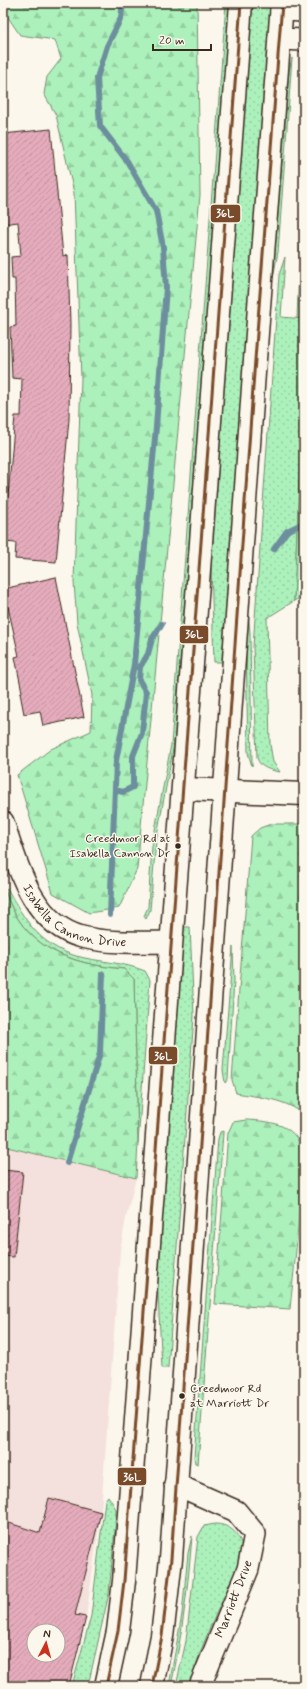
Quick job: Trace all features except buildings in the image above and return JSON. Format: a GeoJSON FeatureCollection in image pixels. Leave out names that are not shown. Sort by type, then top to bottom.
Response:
{"type":"FeatureCollection","features":[{"type":"Feature","properties":{"kind":"main road"},"geometry":{"type":"LineString","coordinates":[[106,1686],[118,1631],[124,1581],[171,942],[184,789],[241,3]]}},
{"type":"Feature","properties":{"kind":"main road"},"geometry":{"type":"LineString","coordinates":[[152,1686],[162,1636],[171,1559],[224,791],[282,7]]}},
{"type":"Feature","properties":{"kind":"main road"},"geometry":{"type":"LineString","coordinates":[[184,789],[304,794]]}},
{"type":"Feature","properties":{"kind":"street"},"geometry":{"type":"LineString","coordinates":[[282,7],[304,11]]}},
{"type":"Feature","properties":{"kind":"street"},"geometry":{"type":"LineString","coordinates":[[279,39],[304,40]]}},
{"type":"Feature","properties":{"kind":"street","name":"Isabella Cannon Drive"},"geometry":{"type":"LineString","coordinates":[[3,822],[27,887],[41,910],[58,926],[82,937],[115,941],[171,942]]}},
{"type":"Feature","properties":{"kind":"street","name":"Marriott Drive"},"geometry":{"type":"LineString","coordinates":[[175,1484],[236,1511],[255,1534],[248,1569],[200,1686]]}},
{"type":"Feature","properties":{"kind":"shaded area"},"geometry":{"type":"Polygon","coordinates":[[[3,1146],[136,1178],[120,1250],[101,1512],[86,1617],[69,1686],[3,1686],[3,1146]]]}},
{"type":"Feature","properties":{"kind":"green space"},"geometry":{"type":"Polygon","coordinates":[[[3,3],[197,3],[200,195],[137,869],[119,908],[89,913],[53,893],[17,775],[51,749],[91,731],[92,695],[77,623],[74,582],[81,378],[74,193],[56,115],[44,94],[47,77],[61,59],[55,40],[20,35],[3,10],[3,3]]]}},
{"type":"Feature","properties":{"kind":"green space"},"geometry":{"type":"Polygon","coordinates":[[[226,3],[230,3],[174,744],[156,841],[150,910],[146,919],[144,916],[148,907],[152,846],[171,745],[226,3]]]}},
{"type":"Feature","properties":{"kind":"green space"},"geometry":{"type":"Polygon","coordinates":[[[252,3],[271,3],[222,662],[214,662],[211,567],[252,3]]]}},
{"type":"Feature","properties":{"kind":"green space"},"geometry":{"type":"Polygon","coordinates":[[[292,58],[278,252],[273,278],[289,70],[292,58]]]}},
{"type":"Feature","properties":{"kind":"green space"},"geometry":{"type":"Polygon","coordinates":[[[304,154],[304,319],[297,318],[304,154]]]}},
{"type":"Feature","properties":{"kind":"green space"},"geometry":{"type":"Polygon","coordinates":[[[285,257],[281,317],[304,319],[304,370],[294,601],[267,618],[270,744],[273,762],[280,772],[263,766],[257,758],[253,647],[279,275],[285,257]]]}},
{"type":"Feature","properties":{"kind":"green space"},"geometry":{"type":"Polygon","coordinates":[[[304,370],[304,595],[294,601],[304,370]]]}},
{"type":"Feature","properties":{"kind":"green space"},"geometry":{"type":"Polygon","coordinates":[[[248,611],[250,633],[252,766],[248,753],[246,647],[248,611]]]}},
{"type":"Feature","properties":{"kind":"green space"},"geometry":{"type":"Polygon","coordinates":[[[271,824],[304,824],[304,1115],[289,1105],[281,1102],[236,1093],[232,1080],[251,836],[260,828],[271,824]]]}},
{"type":"Feature","properties":{"kind":"green space"},"geometry":{"type":"Polygon","coordinates":[[[7,888],[34,930],[52,945],[76,956],[137,968],[145,971],[150,980],[138,1143],[134,979],[124,969],[85,963],[67,957],[36,939],[23,926],[13,910],[5,890],[7,888]]]}},
{"type":"Feature","properties":{"kind":"green space"},"geometry":{"type":"Polygon","coordinates":[[[5,890],[13,910],[23,926],[36,939],[67,957],[104,967],[124,969],[134,979],[138,1143],[136,1178],[3,1146],[3,893],[5,890]]]}},
{"type":"Feature","properties":{"kind":"green space"},"geometry":{"type":"Polygon","coordinates":[[[183,927],[190,927],[194,1016],[168,1368],[162,1368],[157,1278],[183,927]]]}},
{"type":"Feature","properties":{"kind":"green space"},"geometry":{"type":"Polygon","coordinates":[[[233,947],[234,980],[228,1079],[225,1083],[223,1070],[233,947]]]}},
{"type":"Feature","properties":{"kind":"green space"},"geometry":{"type":"Polygon","coordinates":[[[246,1120],[268,1122],[282,1126],[288,1129],[298,1140],[301,1171],[300,1195],[290,1309],[215,1304],[228,1133],[233,1122],[246,1120]]]}},
{"type":"Feature","properties":{"kind":"green space"},"geometry":{"type":"Polygon","coordinates":[[[223,1131],[198,1464],[195,1463],[194,1457],[218,1139],[220,1132],[223,1131]]]}},
{"type":"Feature","properties":{"kind":"green space"},"geometry":{"type":"Polygon","coordinates":[[[108,1496],[116,1509],[109,1593],[88,1686],[72,1686],[91,1616],[105,1500],[108,1496]]]}},
{"type":"Feature","properties":{"kind":"green space"},"geometry":{"type":"Polygon","coordinates":[[[215,1524],[230,1528],[237,1535],[241,1545],[241,1558],[235,1575],[207,1636],[190,1686],[176,1686],[186,1641],[198,1537],[204,1526],[215,1524]]]}},
{"type":"Feature","properties":{"kind":"green space"},"geometry":{"type":"Polygon","coordinates":[[[192,1536],[181,1630],[175,1668],[171,1686],[169,1686],[182,1614],[188,1553],[192,1536]]]}},
{"type":"Feature","properties":{"kind":"waterway"},"geometry":{"type":"LineString","coordinates":[[110,915],[116,761],[134,664],[156,427],[166,287],[163,247],[156,211],[127,161],[100,126],[97,78],[107,46],[121,18],[123,3]]}},
{"type":"Feature","properties":{"kind":"waterway"},"geometry":{"type":"LineString","coordinates":[[274,549],[287,531],[304,523]]}},
{"type":"Feature","properties":{"kind":"waterway"},"geometry":{"type":"LineString","coordinates":[[115,790],[123,792],[133,787],[133,756],[142,733],[146,692],[139,680],[140,667],[148,654],[152,639],[162,624]]}},
{"type":"Feature","properties":{"kind":"waterway"},"geometry":{"type":"LineString","coordinates":[[67,1163],[100,1053],[103,974]]}},
{"type":"Feature","properties":{"kind":"transit line","name":"36L"},"geometry":{"type":"LineString","coordinates":[[106,1686],[118,1631],[124,1581],[241,3]]}},
{"type":"Feature","properties":{"kind":"transit line","name":"36L"},"geometry":{"type":"LineString","coordinates":[[152,1686],[162,1636],[171,1559],[254,373],[282,3]]}},
{"type":"Feature","properties":{"kind":"place","name":"Creedmoor Rd at Isabella Cannon Dr"},"geometry":{"type":"Point","coordinates":[178,846]}},
{"type":"Feature","properties":{"kind":"place","name":"Creedmoor Rd at Marriott Dr"},"geometry":{"type":"Point","coordinates":[182,1396]}}]}
